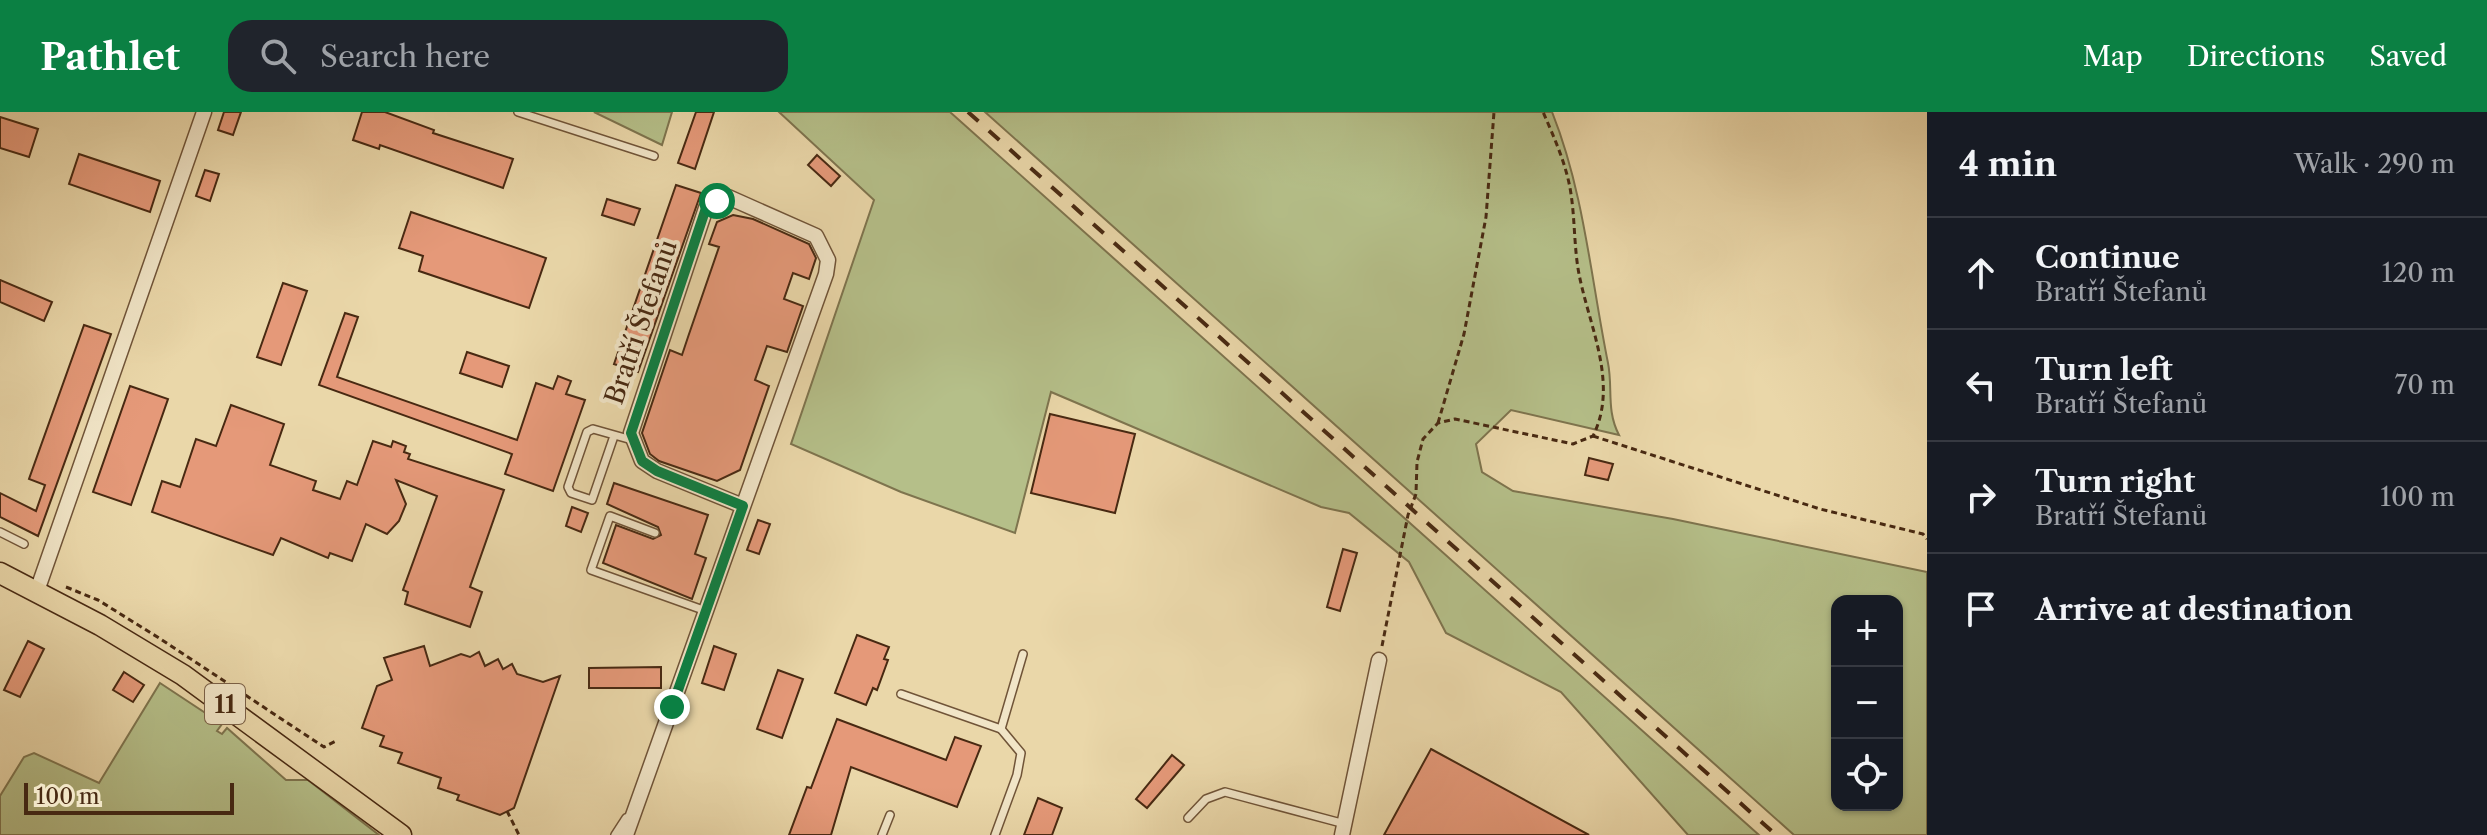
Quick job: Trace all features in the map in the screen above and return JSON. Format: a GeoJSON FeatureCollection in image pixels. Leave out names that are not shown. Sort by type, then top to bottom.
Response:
{"type":"FeatureCollection","features":[{"type":"Feature","properties":{"kind":"main road","name":"11"},"geometry":{"type":"LineString","coordinates":[[0,573],[183,675],[401,835]]}},
{"type":"Feature","properties":{"kind":"street"},"geometry":{"type":"LineString","coordinates":[[37,591],[204,112]]}},
{"type":"Feature","properties":{"kind":"street","name":"Bratří Štefanů"},"geometry":{"type":"LineString","coordinates":[[626,835],[826,274],[828,260],[824,246],[808,229],[728,197],[706,208],[631,433],[642,461],[657,471],[743,506]]}},
{"type":"Feature","properties":{"kind":"street"},"geometry":{"type":"LineString","coordinates":[[1344,829],[1379,660]]}},
{"type":"Feature","properties":{"kind":"lane"},"geometry":{"type":"LineString","coordinates":[[518,112],[654,156]]}},
{"type":"Feature","properties":{"kind":"lane"},"geometry":{"type":"LineString","coordinates":[[614,436],[592,500],[571,493],[568,487],[587,432],[593,429],[634,440]]}},
{"type":"Feature","properties":{"kind":"lane"},"geometry":{"type":"LineString","coordinates":[[655,533],[610,516],[591,570],[706,611]]}},
{"type":"Feature","properties":{"kind":"lane"},"geometry":{"type":"LineString","coordinates":[[0,532],[24,544]]}},
{"type":"Feature","properties":{"kind":"lane"},"geometry":{"type":"LineString","coordinates":[[1001,729],[1023,654]]}},
{"type":"Feature","properties":{"kind":"lane"},"geometry":{"type":"LineString","coordinates":[[901,694],[1001,729],[1021,753],[1017,775],[995,835]]}},
{"type":"Feature","properties":{"kind":"lane"},"geometry":{"type":"LineString","coordinates":[[1188,818],[1206,799],[1225,792],[1344,829]]}},
{"type":"Feature","properties":{"kind":"lane"},"geometry":{"type":"LineString","coordinates":[[615,835],[640,796]]}},
{"type":"Feature","properties":{"kind":"lane"},"geometry":{"type":"LineString","coordinates":[[882,835],[890,815]]}},
{"type":"Feature","properties":{"kind":"path"},"geometry":{"type":"LineString","coordinates":[[1379,660],[1408,515],[1416,494],[1417,462],[1423,439],[1438,423],[1464,334],[1486,217],[1494,112]]}},
{"type":"Feature","properties":{"kind":"path"},"geometry":{"type":"LineString","coordinates":[[1543,112],[1571,191],[1579,274],[1590,311],[1604,384],[1603,417],[1593,436]]}},
{"type":"Feature","properties":{"kind":"path"},"geometry":{"type":"LineString","coordinates":[[1438,423],[1455,419],[1573,444],[1593,436],[1820,509],[1923,534],[1927,539]]}},
{"type":"Feature","properties":{"kind":"path"},"geometry":{"type":"LineString","coordinates":[[507,811],[519,835]]}},
{"type":"Feature","properties":{"kind":"green space"},"geometry":{"type":"Polygon","coordinates":[[[594,112],[672,112],[662,145],[594,112]]]}},
{"type":"Feature","properties":{"kind":"green space"},"geometry":{"type":"Polygon","coordinates":[[[779,112],[950,112],[1759,835],[1688,835],[1561,692],[1446,633],[1409,562],[1349,513],[1321,507],[1051,392],[1015,533],[901,492],[791,444],[874,200],[779,112]]]}},
{"type":"Feature","properties":{"kind":"green space"},"geometry":{"type":"Polygon","coordinates":[[[985,112],[1552,112],[1572,173],[1586,236],[1608,363],[1612,417],[1619,435],[1511,410],[1476,444],[1482,472],[1513,491],[1673,519],[1927,572],[1927,835],[1794,835],[985,112]]]}},
{"type":"Feature","properties":{"kind":"green space"},"geometry":{"type":"Polygon","coordinates":[[[160,683],[222,724],[217,731],[222,734],[227,728],[286,780],[308,780],[379,835],[0,835],[0,796],[24,757],[34,753],[99,783],[160,683]]]}},
{"type":"Feature","properties":{"kind":"building"},"geometry":{"type":"Polygon","coordinates":[[[224,112],[241,112],[233,135],[218,130],[224,112]]]}},
{"type":"Feature","properties":{"kind":"building"},"geometry":{"type":"Polygon","coordinates":[[[362,112],[385,112],[434,130],[433,133],[513,159],[503,188],[380,145],[379,149],[353,140],[362,112]]]}},
{"type":"Feature","properties":{"kind":"building"},"geometry":{"type":"Polygon","coordinates":[[[696,112],[714,112],[695,169],[678,163],[696,112]]]}},
{"type":"Feature","properties":{"kind":"building"},"geometry":{"type":"Polygon","coordinates":[[[0,117],[38,129],[29,157],[0,148],[0,117]]]}},
{"type":"Feature","properties":{"kind":"building"},"geometry":{"type":"Polygon","coordinates":[[[79,154],[160,181],[150,212],[69,184],[79,154]]]}},
{"type":"Feature","properties":{"kind":"building"},"geometry":{"type":"Polygon","coordinates":[[[817,155],[840,176],[831,186],[808,165],[817,155]]]}},
{"type":"Feature","properties":{"kind":"building"},"geometry":{"type":"Polygon","coordinates":[[[205,170],[219,174],[210,201],[196,196],[205,170]]]}},
{"type":"Feature","properties":{"kind":"building"},"geometry":{"type":"Polygon","coordinates":[[[676,185],[701,193],[638,372],[614,364],[676,185]]]}},
{"type":"Feature","properties":{"kind":"building"},"geometry":{"type":"Polygon","coordinates":[[[607,199],[640,209],[634,225],[602,215],[607,199]]]}},
{"type":"Feature","properties":{"kind":"building"},"geometry":{"type":"Polygon","coordinates":[[[411,212],[546,258],[529,308],[419,271],[423,256],[399,248],[411,212]]]}},
{"type":"Feature","properties":{"kind":"building"},"geometry":{"type":"Polygon","coordinates":[[[733,215],[753,219],[809,244],[816,258],[809,279],[793,273],[784,299],[803,306],[787,352],[767,346],[755,380],[769,386],[740,470],[717,481],[659,461],[650,454],[642,433],[670,350],[682,355],[719,247],[709,244],[717,222],[733,215]]]}},
{"type":"Feature","properties":{"kind":"building"},"geometry":{"type":"Polygon","coordinates":[[[0,280],[52,302],[44,321],[0,302],[0,280]]]}},
{"type":"Feature","properties":{"kind":"building"},"geometry":{"type":"Polygon","coordinates":[[[283,283],[307,291],[281,365],[257,357],[283,283]]]}},
{"type":"Feature","properties":{"kind":"building"},"geometry":{"type":"Polygon","coordinates":[[[345,313],[358,317],[337,377],[517,440],[536,383],[553,389],[558,376],[571,381],[566,394],[585,400],[553,491],[505,474],[512,454],[319,385],[345,313]]]}},
{"type":"Feature","properties":{"kind":"building"},"geometry":{"type":"Polygon","coordinates":[[[84,325],[111,334],[38,536],[0,517],[0,493],[36,511],[45,485],[29,479],[84,325]]]}},
{"type":"Feature","properties":{"kind":"building"},"geometry":{"type":"Polygon","coordinates":[[[467,352],[509,366],[502,387],[460,373],[467,352]]]}},
{"type":"Feature","properties":{"kind":"building"},"geometry":{"type":"Polygon","coordinates":[[[130,386],[168,399],[131,505],[93,492],[130,386]]]}},
{"type":"Feature","properties":{"kind":"building"},"geometry":{"type":"Polygon","coordinates":[[[231,405],[284,424],[270,465],[316,481],[313,490],[340,499],[347,481],[357,485],[373,441],[391,447],[393,441],[406,446],[404,452],[410,454],[408,459],[504,490],[470,587],[482,592],[470,627],[405,604],[408,592],[403,590],[437,496],[396,480],[406,504],[399,521],[387,534],[366,524],[352,561],[330,553],[328,558],[281,538],[273,555],[152,512],[162,481],[180,487],[196,439],[216,446],[231,405]]]}},
{"type":"Feature","properties":{"kind":"building"},"geometry":{"type":"Polygon","coordinates":[[[1050,414],[1135,434],[1115,513],[1031,493],[1050,414]]]}},
{"type":"Feature","properties":{"kind":"building"},"geometry":{"type":"Polygon","coordinates":[[[1589,458],[1613,464],[1608,480],[1585,475],[1589,458]]]}},
{"type":"Feature","properties":{"kind":"building"},"geometry":{"type":"Polygon","coordinates":[[[614,483],[708,515],[695,554],[706,558],[692,599],[603,563],[616,525],[653,539],[661,535],[658,527],[607,504],[614,483]]]}},
{"type":"Feature","properties":{"kind":"building"},"geometry":{"type":"Polygon","coordinates":[[[572,507],[588,513],[581,532],[566,526],[572,507]]]}},
{"type":"Feature","properties":{"kind":"building"},"geometry":{"type":"Polygon","coordinates":[[[758,520],[770,524],[759,554],[747,550],[758,520]]]}},
{"type":"Feature","properties":{"kind":"building"},"geometry":{"type":"Polygon","coordinates":[[[1343,549],[1357,553],[1340,611],[1327,607],[1343,549]]]}},
{"type":"Feature","properties":{"kind":"building"},"geometry":{"type":"Polygon","coordinates":[[[857,635],[889,647],[884,659],[888,660],[877,690],[873,688],[866,705],[835,693],[857,635]]]}},
{"type":"Feature","properties":{"kind":"building"},"geometry":{"type":"Polygon","coordinates":[[[28,641],[44,649],[20,697],[4,690],[28,641]]]}},
{"type":"Feature","properties":{"kind":"building"},"geometry":{"type":"Polygon","coordinates":[[[424,646],[430,666],[461,654],[470,657],[479,652],[485,666],[498,659],[503,669],[512,664],[517,674],[543,682],[560,676],[514,808],[500,815],[457,800],[459,795],[438,788],[441,778],[398,763],[402,753],[380,746],[384,736],[362,728],[377,686],[392,680],[384,658],[424,646]]]}},
{"type":"Feature","properties":{"kind":"building"},"geometry":{"type":"Polygon","coordinates":[[[714,646],[736,654],[724,690],[702,683],[714,646]]]}},
{"type":"Feature","properties":{"kind":"building"},"geometry":{"type":"Polygon","coordinates":[[[661,667],[661,688],[589,688],[589,668],[661,667]]]}},
{"type":"Feature","properties":{"kind":"building"},"geometry":{"type":"Polygon","coordinates":[[[778,670],[803,679],[782,738],[757,729],[778,670]]]}},
{"type":"Feature","properties":{"kind":"building"},"geometry":{"type":"Polygon","coordinates":[[[124,672],[144,685],[133,702],[113,690],[124,672]]]}},
{"type":"Feature","properties":{"kind":"building"},"geometry":{"type":"Polygon","coordinates":[[[837,719],[946,760],[955,737],[981,746],[957,807],[851,767],[831,835],[789,835],[837,719]]]}},
{"type":"Feature","properties":{"kind":"building"},"geometry":{"type":"Polygon","coordinates":[[[1431,749],[1589,835],[1384,835],[1431,749]]]}},
{"type":"Feature","properties":{"kind":"building"},"geometry":{"type":"Polygon","coordinates":[[[1172,755],[1184,765],[1147,808],[1136,799],[1172,755]]]}},
{"type":"Feature","properties":{"kind":"building"},"geometry":{"type":"Polygon","coordinates":[[[1038,798],[1062,808],[1052,835],[1024,835],[1038,798]]]}},
{"type":"Feature","properties":{"kind":"railway"},"geometry":{"type":"LineString","coordinates":[[968,112],[1776,835]]}},
{"type":"Feature","properties":{"kind":"route"},"geometry":{"type":"LineString","coordinates":[[672,707],[743,506],[657,471],[642,461],[631,433],[706,208],[717,201]]}}]}
